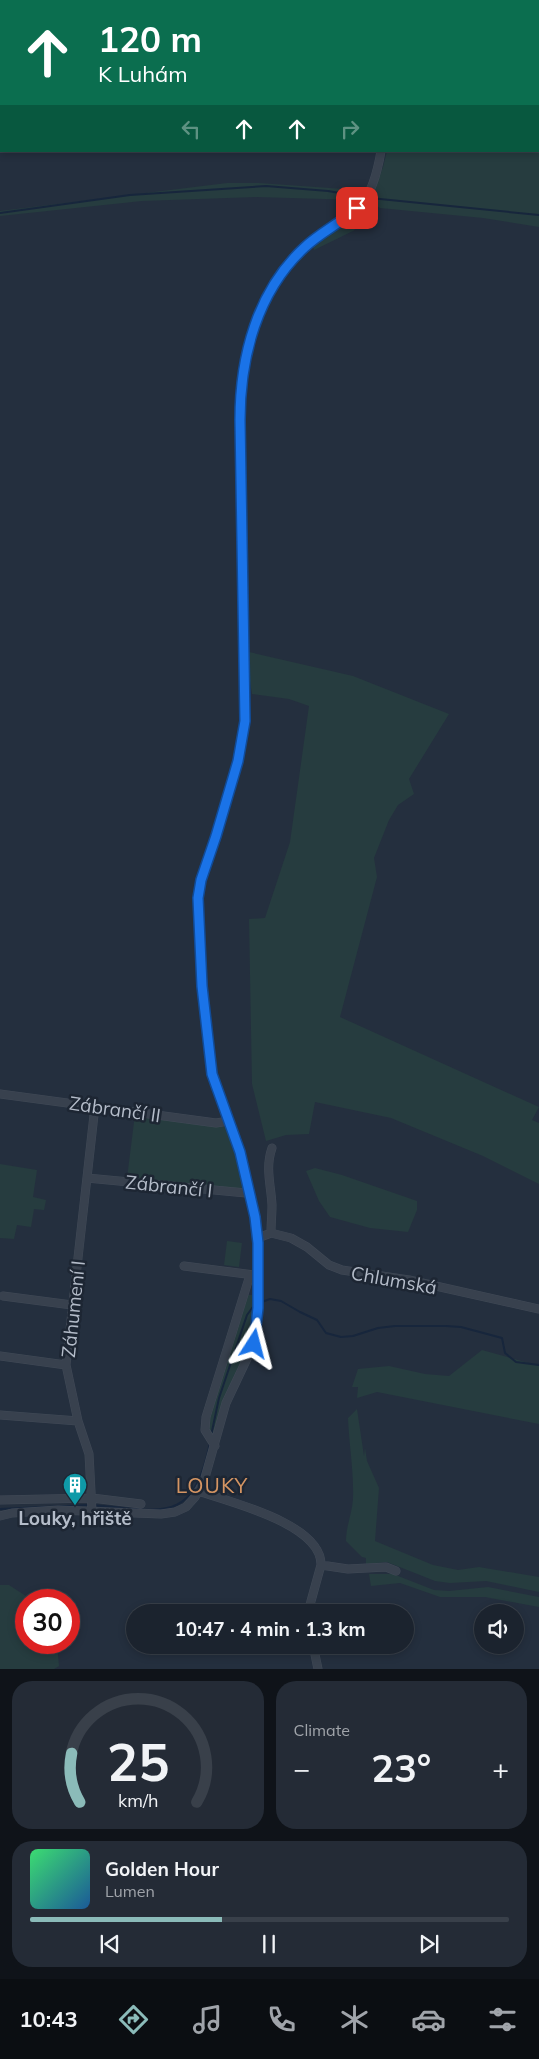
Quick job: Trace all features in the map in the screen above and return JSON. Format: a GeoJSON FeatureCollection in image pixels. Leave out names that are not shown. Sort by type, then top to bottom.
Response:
{"type":"FeatureCollection","features":[{"type":"Feature","properties":{"kind":"street"},"geometry":{"type":"LineString","coordinates":[[212,1442],[204,1430],[206,1417],[254,1275],[258,1238],[250,1191],[240,1152],[216,1086],[210,1062],[202,986],[198,898],[201,880],[238,761],[244,730],[246,704],[240,420],[241,380],[258,316],[281,275],[307,246],[355,210],[366,196],[381,152]]}},
{"type":"Feature","properties":{"kind":"street","name":"Zábrančí II"},"geometry":{"type":"LineString","coordinates":[[0,1094],[216,1123],[229,1121]]}},
{"type":"Feature","properties":{"kind":"street","name":"Záhumení I"},"geometry":{"type":"LineString","coordinates":[[92,1504],[89,1454],[78,1421],[66,1365],[95,1106]]}},
{"type":"Feature","properties":{"kind":"street"},"geometry":{"type":"LineString","coordinates":[[258,1238],[271,1233],[272,1203],[268,1179],[269,1158],[272,1148]]}},
{"type":"Feature","properties":{"kind":"street","name":"Zábrančí I"},"geometry":{"type":"LineString","coordinates":[[87,1178],[246,1193],[250,1191]]}},
{"type":"Feature","properties":{"kind":"street","name":"Chlumská"},"geometry":{"type":"LineString","coordinates":[[271,1233],[291,1238],[307,1247],[329,1265],[342,1270],[404,1279],[539,1309]]}},
{"type":"Feature","properties":{"kind":"street"},"geometry":{"type":"LineString","coordinates":[[184,1266],[254,1275]]}},
{"type":"Feature","properties":{"kind":"street"},"geometry":{"type":"LineString","coordinates":[[141,1504],[3,1500],[4,1515],[58,1510],[92,1504],[161,1514],[175,1512],[190,1504],[210,1464],[212,1442],[226,1403],[254,1344],[258,1298],[254,1275]]}},
{"type":"Feature","properties":{"kind":"street"},"geometry":{"type":"LineString","coordinates":[[3,1296],[72,1305]]}},
{"type":"Feature","properties":{"kind":"street"},"geometry":{"type":"LineString","coordinates":[[0,1356],[66,1365]]}},
{"type":"Feature","properties":{"kind":"street"},"geometry":{"type":"LineString","coordinates":[[0,1415],[78,1421]]}},
{"type":"Feature","properties":{"kind":"street"},"geometry":{"type":"LineString","coordinates":[[198,1491],[263,1513],[286,1525],[314,1544],[321,1559],[321,1566],[310,1604]]}},
{"type":"Feature","properties":{"kind":"street"},"geometry":{"type":"LineString","coordinates":[[321,1566],[348,1569],[386,1567],[396,1571]]}},
{"type":"Feature","properties":{"kind":"street"},"geometry":{"type":"LineString","coordinates":[[312,1654],[318,1669]]}},
{"type":"Feature","properties":{"kind":"green space"},"geometry":{"type":"Polygon","coordinates":[[[387,152],[539,152],[539,227],[483,218],[380,208],[371,200],[387,152]]]}},
{"type":"Feature","properties":{"kind":"green space"},"geometry":{"type":"Polygon","coordinates":[[[227,183],[259,183],[344,189],[355,187],[360,191],[359,200],[256,197],[142,201],[0,216],[0,211],[227,183]]]}},
{"type":"Feature","properties":{"kind":"green space"},"geometry":{"type":"Polygon","coordinates":[[[365,210],[376,213],[353,231],[314,250],[313,245],[357,218],[365,210]]]}},
{"type":"Feature","properties":{"kind":"green space"},"geometry":{"type":"Polygon","coordinates":[[[249,652],[353,676],[449,714],[409,779],[414,794],[398,805],[389,820],[374,858],[377,877],[340,1017],[539,1107],[532,1120],[539,1123],[539,1184],[483,1156],[391,1118],[315,1102],[309,1134],[286,1135],[266,1141],[252,1084],[249,919],[265,918],[290,842],[309,706],[289,699],[252,694],[249,675],[249,652]]]}},
{"type":"Feature","properties":{"kind":"green space"},"geometry":{"type":"Polygon","coordinates":[[[135,1114],[227,1128],[238,1152],[245,1186],[242,1190],[127,1178],[135,1114]]]}},
{"type":"Feature","properties":{"kind":"green space"},"geometry":{"type":"Polygon","coordinates":[[[0,1164],[37,1170],[33,1197],[46,1200],[44,1210],[34,1209],[31,1227],[17,1225],[14,1239],[0,1238],[0,1164]]]}},
{"type":"Feature","properties":{"kind":"green space"},"geometry":{"type":"Polygon","coordinates":[[[315,1168],[342,1175],[417,1201],[417,1210],[408,1232],[370,1228],[330,1217],[319,1201],[306,1171],[315,1168]]]}},
{"type":"Feature","properties":{"kind":"green space"},"geometry":{"type":"Polygon","coordinates":[[[227,1241],[242,1243],[239,1267],[224,1265],[227,1241]]]}},
{"type":"Feature","properties":{"kind":"green space"},"geometry":{"type":"Polygon","coordinates":[[[248,1295],[254,1295],[255,1298],[253,1336],[213,1437],[208,1429],[209,1415],[248,1295]]]}},
{"type":"Feature","properties":{"kind":"green space"},"geometry":{"type":"Polygon","coordinates":[[[482,1350],[539,1366],[539,1424],[377,1392],[357,1398],[358,1387],[352,1387],[358,1369],[389,1366],[425,1374],[449,1376],[482,1350]]]}},
{"type":"Feature","properties":{"kind":"green space"},"geometry":{"type":"Polygon","coordinates":[[[357,1409],[364,1456],[365,1448],[367,1461],[379,1488],[375,1541],[433,1565],[458,1570],[479,1567],[539,1577],[539,1592],[486,1581],[450,1583],[435,1581],[387,1562],[366,1564],[366,1558],[362,1557],[346,1541],[353,1499],[348,1418],[357,1409]]]}},
{"type":"Feature","properties":{"kind":"green space"},"geometry":{"type":"Polygon","coordinates":[[[369,1574],[393,1574],[434,1590],[449,1591],[488,1587],[539,1597],[539,1607],[485,1597],[440,1597],[400,1583],[371,1586],[369,1574]]]}},
{"type":"Feature","properties":{"kind":"green space"},"geometry":{"type":"Polygon","coordinates":[[[0,1585],[9,1585],[15,1589],[15,1654],[58,1654],[59,1666],[54,1669],[0,1669],[0,1585]]]}},
{"type":"Feature","properties":{"kind":"waterway"},"geometry":{"type":"LineString","coordinates":[[0,213],[130,195],[266,186],[328,191],[363,197]]}},
{"type":"Feature","properties":{"kind":"waterway"},"geometry":{"type":"LineString","coordinates":[[370,198],[539,215]]}},
{"type":"Feature","properties":{"kind":"waterway"},"geometry":{"type":"LineString","coordinates":[[259,1303],[270,1299],[281,1301],[317,1320],[326,1333],[341,1337],[395,1326],[461,1327],[502,1338],[505,1353],[516,1362],[539,1365]]}},
{"type":"Feature","properties":{"kind":"waterway"},"geometry":{"type":"LineString","coordinates":[[211,1436],[219,1398],[247,1315],[255,1304]]}},
{"type":"Feature","properties":{"kind":"waterway"},"geometry":{"type":"LineString","coordinates":[[93,1505],[156,1510],[171,1507],[184,1500],[194,1488],[203,1469],[210,1443]]}},
{"type":"Feature","properties":{"kind":"waterway"},"geometry":{"type":"LineString","coordinates":[[0,1509],[89,1505]]}},
{"type":"Feature","properties":{"kind":"place","name":"Louky, hřiště"},"geometry":{"type":"Point","coordinates":[75,1506]}},
{"type":"Feature","properties":{"kind":"district","name":"LOUKY"},"geometry":{"type":"Point","coordinates":[212,1485]}},
{"type":"Feature","properties":{"kind":"route"},"geometry":{"type":"LineString","coordinates":[[254,1344],[257,1332],[258,1308],[258,1243],[255,1217],[240,1152],[212,1074],[202,986],[198,898],[201,880],[230,792],[242,743],[245,721],[241,380],[256,321],[277,280],[296,256],[307,246],[357,208]]}}]}
